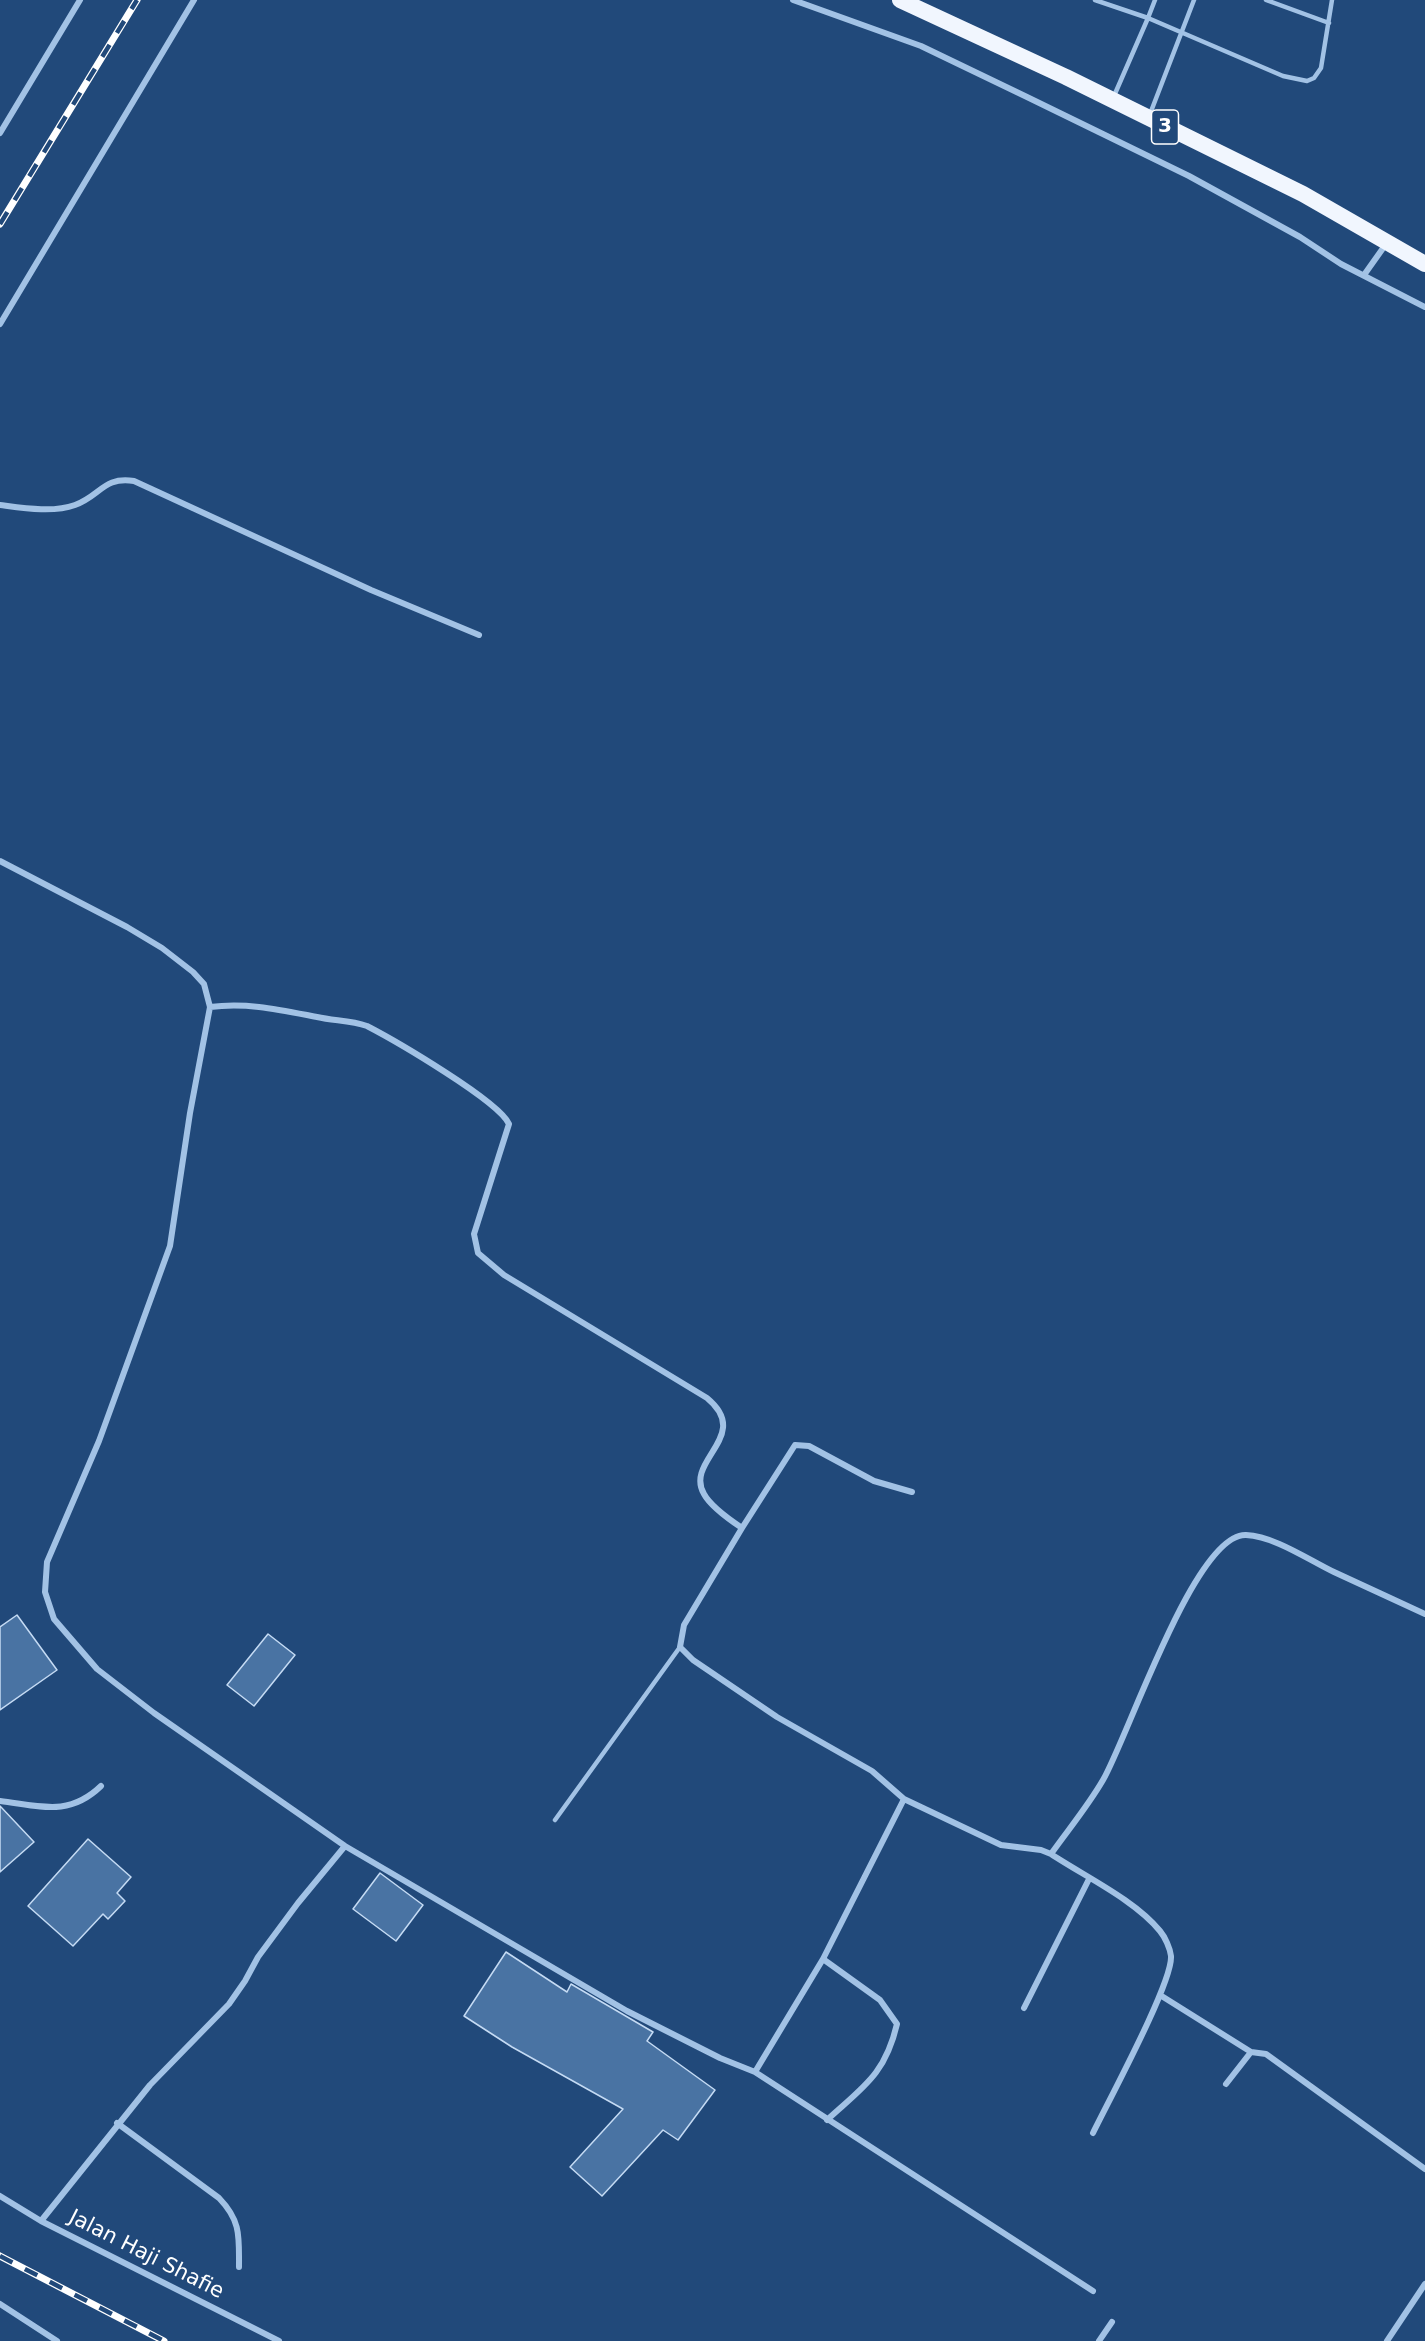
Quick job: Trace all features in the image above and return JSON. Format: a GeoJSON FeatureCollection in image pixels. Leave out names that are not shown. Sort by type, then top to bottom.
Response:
{"type":"FeatureCollection","features":[{"type":"Feature","properties":{"kind":"highway","name":"3"},"geometry":{"type":"LineString","coordinates":[[900,0],[1303,194],[1425,264]]}},
{"type":"Feature","properties":{"kind":"street"},"geometry":{"type":"LineString","coordinates":[[0,133],[80,0]]}},
{"type":"Feature","properties":{"kind":"street"},"geometry":{"type":"LineString","coordinates":[[0,324],[194,0]]}},
{"type":"Feature","properties":{"kind":"street"},"geometry":{"type":"LineString","coordinates":[[793,0],[921,46],[1189,176],[1425,307]]}},
{"type":"Feature","properties":{"kind":"street"},"geometry":{"type":"LineString","coordinates":[[1364,275],[1388,242]]}},
{"type":"Feature","properties":{"kind":"street"},"geometry":{"type":"LineString","coordinates":[[0,505],[63,508],[85,500],[113,480],[134,481],[371,590],[479,635]]}},
{"type":"Feature","properties":{"kind":"street"},"geometry":{"type":"LineString","coordinates":[[0,861],[127,927],[162,948],[193,972],[204,984],[210,1007],[170,1245],[99,1441],[47,1562],[45,1578],[47,1605],[54,1619],[97,1669],[154,1713],[345,1846],[627,2011],[720,2058],[754,2072],[1093,2292]]}},
{"type":"Feature","properties":{"kind":"street"},"geometry":{"type":"LineString","coordinates":[[210,1007],[230,1004],[276,1008],[318,1018],[360,1023],[384,1035],[498,1110],[509,1124],[476,1223],[474,1244],[478,1253],[504,1275],[649,1362],[719,1408],[724,1423],[723,1432],[700,1482],[703,1493],[709,1500],[742,1527]]}},
{"type":"Feature","properties":{"kind":"street"},"geometry":{"type":"LineString","coordinates":[[912,1492],[874,1481],[809,1446],[795,1445],[742,1527],[684,1625],[680,1647],[693,1660],[777,1717],[872,1771],[904,1799],[1001,1845],[1041,1850],[1051,1854],[1126,1903],[1160,1932],[1171,1956],[1160,1995],[1093,2133]]}},
{"type":"Feature","properties":{"kind":"street"},"geometry":{"type":"LineString","coordinates":[[1051,1854],[1103,1780],[1176,1618],[1210,1558],[1228,1540],[1246,1535],[1258,1537],[1294,1551],[1425,1614]]}},
{"type":"Feature","properties":{"kind":"street"},"geometry":{"type":"LineString","coordinates":[[0,1801],[41,1806],[72,1806],[83,1801],[101,1786]]}},
{"type":"Feature","properties":{"kind":"street"},"geometry":{"type":"LineString","coordinates":[[754,2072],[823,1959],[904,1799]]}},
{"type":"Feature","properties":{"kind":"street"},"geometry":{"type":"LineString","coordinates":[[41,2221],[150,2085],[229,2004],[258,1957],[298,1903],[345,1846]]}},
{"type":"Feature","properties":{"kind":"street"},"geometry":{"type":"LineString","coordinates":[[1024,2008],[1089,1879]]}},
{"type":"Feature","properties":{"kind":"street"},"geometry":{"type":"LineString","coordinates":[[823,1959],[880,2000],[897,2024],[879,2072],[827,2120]]}},
{"type":"Feature","properties":{"kind":"street"},"geometry":{"type":"LineString","coordinates":[[1160,1995],[1251,2052],[1266,2054],[1425,2169]]}},
{"type":"Feature","properties":{"kind":"street"},"geometry":{"type":"LineString","coordinates":[[1226,2084],[1251,2052]]}},
{"type":"Feature","properties":{"kind":"street"},"geometry":{"type":"LineString","coordinates":[[117,2124],[219,2198],[232,2212],[239,2232],[239,2267]]}},
{"type":"Feature","properties":{"kind":"street","name":"Jalan Haji Shafie"},"geometry":{"type":"LineString","coordinates":[[0,2196],[41,2221],[279,2341]]}},
{"type":"Feature","properties":{"kind":"street"},"geometry":{"type":"LineString","coordinates":[[1388,2341],[1425,2284]]}},
{"type":"Feature","properties":{"kind":"street"},"geometry":{"type":"LineString","coordinates":[[0,2304],[57,2341]]}},
{"type":"Feature","properties":{"kind":"street"},"geometry":{"type":"LineString","coordinates":[[1099,2341],[1112,2322]]}},
{"type":"Feature","properties":{"kind":"lane"},"geometry":{"type":"LineString","coordinates":[[1095,0],[1182,31],[1272,72],[1307,81],[1314,78],[1321,68],[1332,0]]}},
{"type":"Feature","properties":{"kind":"lane"},"geometry":{"type":"LineString","coordinates":[[1112,101],[1155,0]]}},
{"type":"Feature","properties":{"kind":"lane"},"geometry":{"type":"LineString","coordinates":[[1148,119],[1194,0]]}},
{"type":"Feature","properties":{"kind":"lane"},"geometry":{"type":"LineString","coordinates":[[1266,0],[1329,23]]}},
{"type":"Feature","properties":{"kind":"lane"},"geometry":{"type":"LineString","coordinates":[[555,1820],[680,1647]]}},
{"type":"Feature","properties":{"kind":"building"},"geometry":{"type":"Polygon","coordinates":[[[17,1615],[57,1670],[0,1710],[0,1627],[17,1615]]]}},
{"type":"Feature","properties":{"kind":"building"},"geometry":{"type":"Polygon","coordinates":[[[268,1634],[295,1655],[254,1706],[227,1685],[268,1634]]]}},
{"type":"Feature","properties":{"kind":"building"},"geometry":{"type":"Polygon","coordinates":[[[0,1806],[34,1842],[0,1872],[0,1806]]]}},
{"type":"Feature","properties":{"kind":"building"},"geometry":{"type":"Polygon","coordinates":[[[88,1839],[131,1877],[117,1893],[125,1901],[108,1919],[103,1914],[73,1946],[28,1906],[88,1839]]]}},
{"type":"Feature","properties":{"kind":"building"},"geometry":{"type":"Polygon","coordinates":[[[380,1873],[423,1905],[396,1941],[353,1909],[380,1873]]]}},
{"type":"Feature","properties":{"kind":"building"},"geometry":{"type":"Polygon","coordinates":[[[506,1952],[567,1992],[571,1984],[653,2032],[647,2041],[715,2090],[678,2140],[663,2130],[602,2196],[570,2167],[623,2109],[512,2047],[464,2016],[506,1952]]]}},
{"type":"Feature","properties":{"kind":"railway"},"geometry":{"type":"LineString","coordinates":[[0,224],[137,0]]}},
{"type":"Feature","properties":{"kind":"railway"},"geometry":{"type":"LineString","coordinates":[[0,2256],[164,2341]]}}]}
